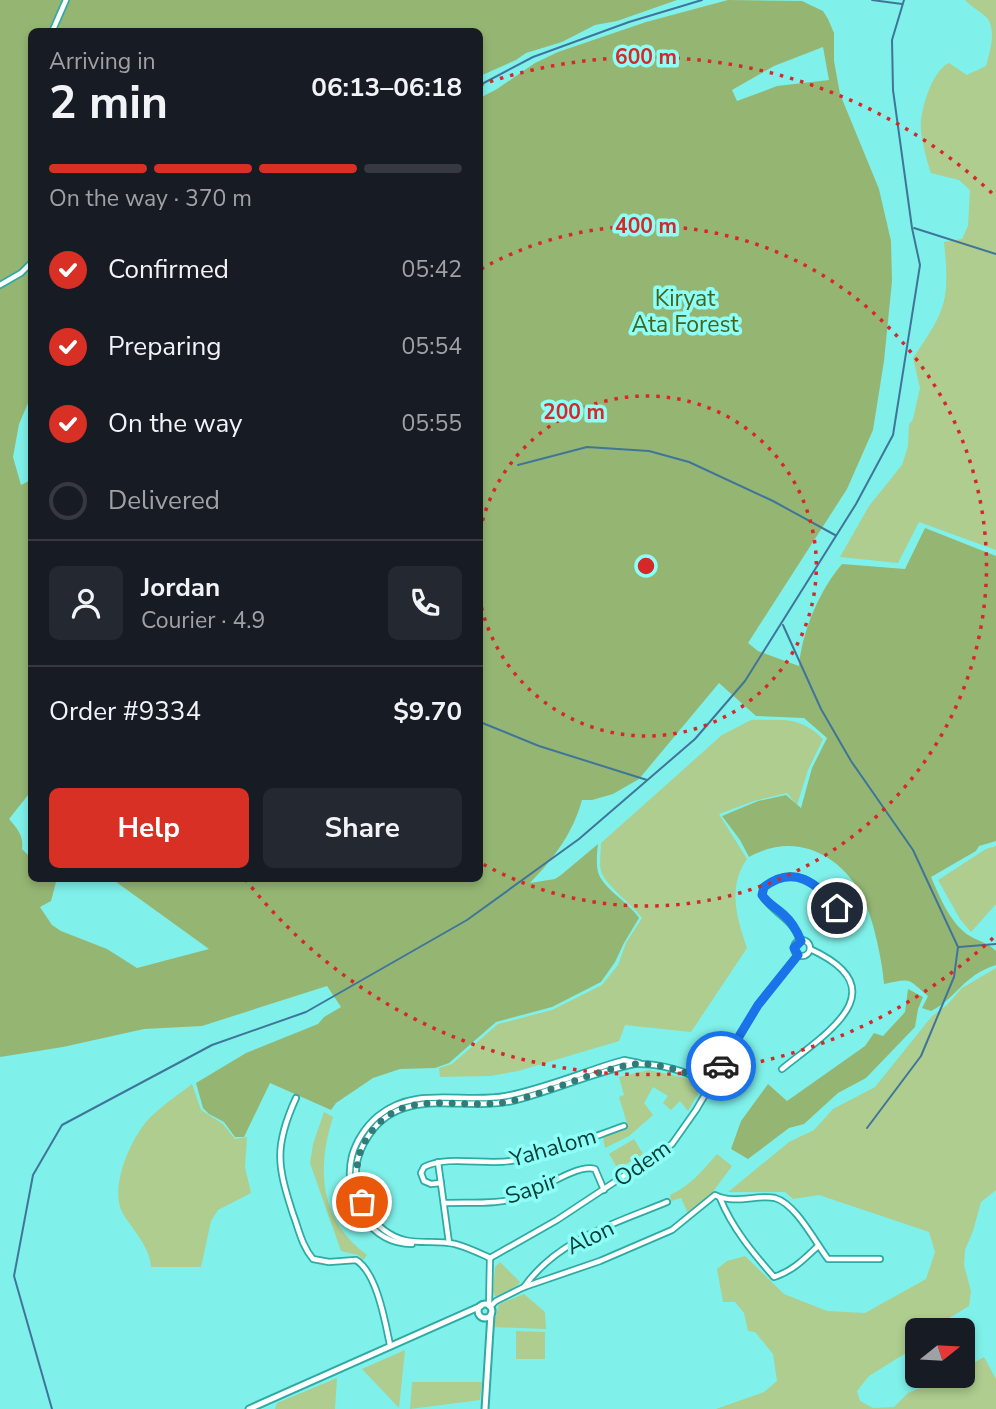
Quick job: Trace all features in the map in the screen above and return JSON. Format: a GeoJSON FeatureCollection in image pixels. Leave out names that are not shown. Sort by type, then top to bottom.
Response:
{"type":"FeatureCollection","features":[{"type":"Feature","properties":{"kind":"street"},"geometry":{"type":"LineString","coordinates":[[54,28],[66,0]]}},
{"type":"Feature","properties":{"kind":"street"},"geometry":{"type":"LineString","coordinates":[[0,285],[28,266]]}},
{"type":"Feature","properties":{"kind":"street"},"geometry":{"type":"LineString","coordinates":[[782,1069],[835,1026],[851,1005],[851,989],[843,972],[830,960],[810,949],[808,943],[801,941],[786,916],[769,904],[762,895],[764,887],[782,877],[800,878],[817,887],[832,902],[849,928]]}},
{"type":"Feature","properties":{"kind":"street"},"geometry":{"type":"LineString","coordinates":[[801,941],[794,948],[798,955],[805,956],[810,949]]}},
{"type":"Feature","properties":{"kind":"street","name":"Odem"},"geometry":{"type":"LineString","coordinates":[[490,1258],[548,1226],[671,1144],[684,1128],[758,1005],[798,955]]}},
{"type":"Feature","properties":{"kind":"street"},"geometry":{"type":"LineString","coordinates":[[485,1409],[490,1258],[449,1243],[420,1243],[399,1238],[383,1229],[365,1210],[359,1192],[356,1167],[361,1149],[372,1131],[399,1109],[418,1103],[509,1102],[614,1069],[644,1064],[688,1073],[711,1084]]}},
{"type":"Feature","properties":{"kind":"street"},"geometry":{"type":"LineString","coordinates":[[296,1098],[284,1128],[279,1161],[281,1177],[303,1244],[313,1259],[329,1262],[356,1260],[365,1268],[377,1297],[390,1345]]}},
{"type":"Feature","properties":{"kind":"street","name":"Yahalom"},"geometry":{"type":"LineString","coordinates":[[438,1163],[489,1163],[532,1157],[624,1126]]}},
{"type":"Feature","properties":{"kind":"street"},"geometry":{"type":"LineString","coordinates":[[441,1182],[427,1183],[421,1173],[424,1167],[438,1163],[441,1182],[443,1203],[449,1243]]}},
{"type":"Feature","properties":{"kind":"street","name":"Sapir"},"geometry":{"type":"LineString","coordinates":[[443,1203],[514,1199],[590,1168],[595,1169],[604,1190]]}},
{"type":"Feature","properties":{"kind":"street"},"geometry":{"type":"LineString","coordinates":[[481,1316],[496,1301],[524,1287],[548,1281],[638,1246],[678,1225],[715,1195],[743,1200],[775,1198],[794,1212],[828,1259],[880,1259]]}},
{"type":"Feature","properties":{"kind":"street"},"geometry":{"type":"LineString","coordinates":[[720,1198],[728,1218],[774,1278],[786,1274],[800,1264],[818,1246]]}},
{"type":"Feature","properties":{"kind":"street","name":"Alon"},"geometry":{"type":"LineString","coordinates":[[524,1287],[542,1264],[564,1248],[667,1202]]}},
{"type":"Feature","properties":{"kind":"street"},"geometry":{"type":"LineString","coordinates":[[249,1409],[264,1406],[390,1345],[487,1308]]}},
{"type":"Feature","properties":{"kind":"street"},"geometry":{"type":"LineString","coordinates":[[481,1316],[487,1308]]}},
{"type":"Feature","properties":{"kind":"street"},"geometry":{"type":"LineString","coordinates":[[466,1315],[481,1316]]}},
{"type":"Feature","properties":{"kind":"street"},"geometry":{"type":"LineString","coordinates":[[481,1316],[489,1328]]}},
{"type":"Feature","properties":{"kind":"green space","name":"Kiryat Ata Forest"},"geometry":{"type":"Polygon","coordinates":[[[0,0],[677,0],[617,21],[595,25],[562,42],[526,53],[483,75],[483,28],[28,28],[28,403],[19,424],[13,457],[21,485],[28,482],[28,795],[9,819],[21,836],[22,849],[28,855],[28,882],[56,882],[51,901],[40,907],[52,925],[107,949],[137,968],[209,949],[116,882],[483,882],[483,96],[535,63],[558,52],[646,22],[728,0],[802,1],[823,11],[834,33],[834,61],[840,94],[879,189],[891,241],[892,281],[884,361],[873,430],[847,489],[748,643],[758,651],[799,666],[813,612],[842,564],[905,569],[925,528],[996,556],[996,841],[979,846],[976,851],[931,877],[944,906],[958,926],[996,951],[996,965],[975,975],[947,1001],[931,1011],[922,1008],[928,996],[909,981],[884,984],[877,941],[867,908],[855,884],[843,870],[830,859],[800,847],[766,849],[749,857],[722,816],[758,801],[786,795],[801,808],[812,768],[827,738],[804,718],[756,716],[719,683],[639,779],[613,794],[582,800],[562,844],[530,883],[555,879],[598,844],[597,865],[601,878],[639,918],[601,982],[552,1007],[496,1022],[449,1063],[435,1068],[400,1069],[373,1078],[336,1103],[331,1110],[270,1083],[244,1137],[235,1137],[224,1122],[203,1108],[196,1083],[246,1053],[318,1024],[341,1007],[327,986],[202,1026],[144,1029],[63,1047],[0,1057],[0,0]],[[823,47],[774,66],[732,90],[737,101],[777,86],[829,80],[823,47]]]}},
{"type":"Feature","properties":{"kind":"green space"},"geometry":{"type":"Polygon","coordinates":[[[965,0],[996,0],[996,550],[919,522],[898,563],[840,557],[869,506],[902,465],[908,446],[909,425],[913,419],[920,388],[913,358],[939,316],[946,292],[944,242],[962,239],[968,226],[970,190],[959,180],[931,173],[921,130],[922,113],[928,93],[943,67],[949,63],[967,75],[986,66],[992,30],[986,16],[965,0]]]}},
{"type":"Feature","properties":{"kind":"green space"},"geometry":{"type":"Polygon","coordinates":[[[751,720],[798,723],[823,739],[808,770],[797,805],[787,793],[719,814],[747,859],[737,881],[736,903],[747,948],[691,1032],[625,1025],[619,1041],[518,1071],[491,1076],[440,1077],[439,1068],[452,1064],[498,1024],[552,1010],[602,985],[618,965],[626,943],[642,918],[604,877],[600,864],[601,843],[722,735],[751,720]]]}},
{"type":"Feature","properties":{"kind":"green space"},"geometry":{"type":"Polygon","coordinates":[[[996,846],[996,904],[971,932],[960,919],[938,880],[986,849],[996,846]]]}},
{"type":"Feature","properties":{"kind":"green space"},"geometry":{"type":"Polygon","coordinates":[[[996,968],[996,1190],[981,1202],[965,1250],[964,1265],[971,1291],[969,1306],[949,1318],[905,1318],[905,1354],[869,1376],[857,1391],[860,1401],[873,1408],[894,1407],[908,1393],[920,1388],[975,1388],[975,1362],[984,1357],[996,1379],[996,1409],[716,1409],[764,1392],[777,1381],[773,1354],[755,1332],[748,1331],[744,1313],[735,1302],[723,1302],[717,1269],[727,1261],[745,1256],[784,1294],[827,1311],[865,1313],[926,1279],[935,1252],[929,1232],[819,1195],[793,1199],[785,1192],[728,1192],[789,1142],[814,1130],[833,1109],[875,1087],[932,1016],[947,1005],[962,988],[996,968]]]}},
{"type":"Feature","properties":{"kind":"green space"},"geometry":{"type":"Polygon","coordinates":[[[908,989],[923,997],[915,1027],[866,1078],[838,1093],[804,1124],[789,1128],[748,1159],[731,1149],[741,1121],[768,1084],[787,1101],[865,1046],[874,1033],[883,1036],[905,1012],[908,989]]]}},
{"type":"Feature","properties":{"kind":"green space"},"geometry":{"type":"Polygon","coordinates":[[[649,1070],[690,1079],[703,1085],[688,1111],[680,1101],[671,1110],[663,1103],[668,1096],[653,1087],[644,1103],[653,1115],[629,1136],[605,1148],[603,1137],[628,1127],[619,1097],[624,1095],[619,1077],[649,1070]]]}},
{"type":"Feature","properties":{"kind":"green space"},"geometry":{"type":"Polygon","coordinates":[[[192,1084],[201,1110],[223,1124],[235,1139],[247,1137],[245,1167],[251,1193],[218,1210],[211,1221],[201,1267],[151,1267],[144,1246],[119,1203],[120,1179],[133,1142],[146,1122],[192,1084]]]}},
{"type":"Feature","properties":{"kind":"green space"},"geometry":{"type":"Polygon","coordinates":[[[324,1112],[333,1117],[325,1156],[326,1193],[339,1226],[367,1255],[363,1260],[358,1255],[341,1251],[310,1163],[313,1144],[324,1112]]]}},
{"type":"Feature","properties":{"kind":"green space"},"geometry":{"type":"Polygon","coordinates":[[[634,1139],[643,1154],[618,1169],[609,1154],[634,1139]]]}},
{"type":"Feature","properties":{"kind":"green space"},"geometry":{"type":"Polygon","coordinates":[[[717,1154],[732,1166],[712,1193],[688,1213],[681,1198],[671,1201],[670,1195],[690,1182],[717,1154]]]}},
{"type":"Feature","properties":{"kind":"green space"},"geometry":{"type":"Polygon","coordinates":[[[500,1262],[520,1282],[496,1297],[493,1292],[495,1267],[500,1262]]]}},
{"type":"Feature","properties":{"kind":"green space"},"geometry":{"type":"Polygon","coordinates":[[[524,1294],[545,1312],[546,1329],[493,1327],[499,1304],[524,1294]]]}},
{"type":"Feature","properties":{"kind":"green space"},"geometry":{"type":"Polygon","coordinates":[[[516,1331],[545,1332],[545,1359],[516,1359],[516,1331]]]}},
{"type":"Feature","properties":{"kind":"green space"},"geometry":{"type":"Polygon","coordinates":[[[405,1350],[399,1408],[362,1369],[405,1350]]]}},
{"type":"Feature","properties":{"kind":"green space"},"geometry":{"type":"Polygon","coordinates":[[[337,1378],[335,1409],[275,1409],[277,1403],[337,1378]]]}},
{"type":"Feature","properties":{"kind":"green space"},"geometry":{"type":"Polygon","coordinates":[[[412,1382],[482,1382],[480,1400],[410,1409],[412,1382]]]}},
{"type":"Feature","properties":{"kind":"waterway"},"geometry":{"type":"LineString","coordinates":[[483,83],[533,57],[629,22],[702,0]]}},
{"type":"Feature","properties":{"kind":"waterway"},"geometry":{"type":"LineString","coordinates":[[872,0],[902,4]]}},
{"type":"Feature","properties":{"kind":"waterway"},"geometry":{"type":"LineString","coordinates":[[52,1409],[14,1276],[33,1175],[62,1125],[212,1045],[306,1012],[467,920],[579,839],[695,739],[745,681],[856,504],[893,435],[920,265],[912,228],[893,90],[892,40],[904,0]]}},
{"type":"Feature","properties":{"kind":"waterway"},"geometry":{"type":"LineString","coordinates":[[914,228],[996,254]]}},
{"type":"Feature","properties":{"kind":"waterway"},"geometry":{"type":"LineString","coordinates":[[518,465],[587,447],[649,451],[689,462],[773,501],[835,535]]}},
{"type":"Feature","properties":{"kind":"waterway"},"geometry":{"type":"LineString","coordinates":[[783,625],[821,709],[851,761],[913,850],[958,947],[954,977],[921,1056],[867,1128]]}},
{"type":"Feature","properties":{"kind":"waterway"},"geometry":{"type":"LineString","coordinates":[[483,723],[539,746],[647,780]]}},
{"type":"Feature","properties":{"kind":"waterway"},"geometry":{"type":"LineString","coordinates":[[959,947],[996,944]]}},
{"type":"Feature","properties":{"kind":"way so far"},"geometry":{"type":"LineString","coordinates":[[362,1202],[356,1175],[361,1149],[377,1125],[399,1109],[418,1103],[509,1102],[635,1064],[679,1070],[711,1084],[721,1066]]}},
{"type":"Feature","properties":{"kind":"route"},"geometry":{"type":"LineString","coordinates":[[721,1066],[758,1005],[798,955],[794,948],[801,941],[798,934],[786,916],[765,900],[762,895],[764,887],[782,877],[800,878],[810,881],[827,895],[837,908]]}}]}
